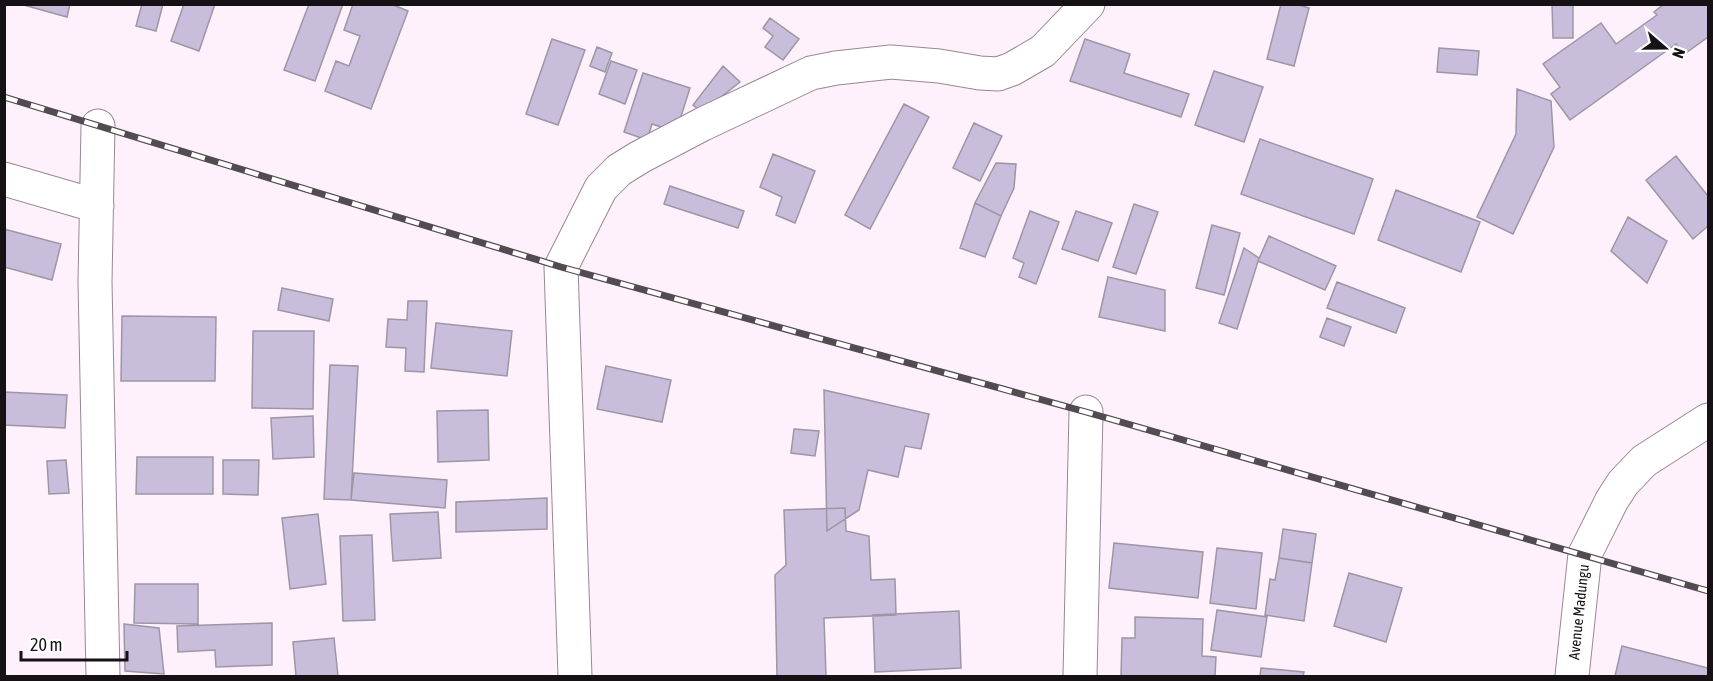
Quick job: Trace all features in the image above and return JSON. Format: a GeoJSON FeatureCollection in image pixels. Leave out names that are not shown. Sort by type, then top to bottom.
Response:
{"type":"FeatureCollection","features":[{"type":"Feature","properties":{"kind":"street"},"geometry":{"type":"LineString","coordinates":[[575,676],[561,267],[601,188],[618,170],[640,157],[703,124],[811,73],[891,62],[939,66],[980,73],[998,74],[1012,69],[1043,51],[1088,4]]}},
{"type":"Feature","properties":{"kind":"street"},"geometry":{"type":"LineString","coordinates":[[98,126],[95,282],[103,676]]}},
{"type":"Feature","properties":{"kind":"street"},"geometry":{"type":"LineString","coordinates":[[4,179],[97,206]]}},
{"type":"Feature","properties":{"kind":"street"},"geometry":{"type":"LineString","coordinates":[[1080,676],[1086,412]]}},
{"type":"Feature","properties":{"kind":"street","name":"Avenue Madungu"},"geometry":{"type":"LineString","coordinates":[[1572,676],[1585,554],[1611,500],[1623,483],[1644,461],[1708,420]]}},
{"type":"Feature","properties":{"kind":"building"},"geometry":{"type":"Polygon","coordinates":[[[20,4],[70,4],[67,17],[20,4]]]}},
{"type":"Feature","properties":{"kind":"building"},"geometry":{"type":"Polygon","coordinates":[[[142,4],[163,4],[156,31],[136,26],[142,4]]]}},
{"type":"Feature","properties":{"kind":"building"},"geometry":{"type":"Polygon","coordinates":[[[184,4],[215,4],[199,51],[171,41],[184,4]]]}},
{"type":"Feature","properties":{"kind":"building"},"geometry":{"type":"Polygon","coordinates":[[[309,4],[343,4],[315,81],[284,70],[309,4]]]}},
{"type":"Feature","properties":{"kind":"building"},"geometry":{"type":"Polygon","coordinates":[[[353,4],[391,4],[408,11],[371,109],[325,91],[336,61],[349,66],[360,36],[344,30],[353,4]]]}},
{"type":"Feature","properties":{"kind":"building"},"geometry":{"type":"Polygon","coordinates":[[[1281,4],[1296,4],[1309,8],[1294,66],[1267,59],[1281,4]]]}},
{"type":"Feature","properties":{"kind":"building"},"geometry":{"type":"Polygon","coordinates":[[[1552,4],[1573,4],[1573,38],[1553,38],[1552,4]]]}},
{"type":"Feature","properties":{"kind":"building"},"geometry":{"type":"Polygon","coordinates":[[[1664,4],[1708,4],[1708,37],[1683,55],[1676,44],[1570,120],[1551,94],[1560,87],[1543,64],[1601,23],[1616,44],[1657,15],[1654,12],[1664,4]]]}},
{"type":"Feature","properties":{"kind":"building"},"geometry":{"type":"Polygon","coordinates":[[[770,18],[799,39],[783,60],[765,47],[773,36],[763,28],[770,18]]]}},
{"type":"Feature","properties":{"kind":"building"},"geometry":{"type":"Polygon","coordinates":[[[552,39],[585,50],[558,125],[526,114],[552,39]]]}},
{"type":"Feature","properties":{"kind":"building"},"geometry":{"type":"Polygon","coordinates":[[[1085,39],[1130,54],[1124,73],[1189,94],[1181,117],[1070,81],[1085,39]]]}},
{"type":"Feature","properties":{"kind":"building"},"geometry":{"type":"Polygon","coordinates":[[[597,47],[612,53],[605,72],[590,66],[597,47]]]}},
{"type":"Feature","properties":{"kind":"building"},"geometry":{"type":"Polygon","coordinates":[[[1439,48],[1479,51],[1477,75],[1437,72],[1439,48]]]}},
{"type":"Feature","properties":{"kind":"building"},"geometry":{"type":"Polygon","coordinates":[[[611,61],[637,70],[625,104],[599,94],[611,61]]]}},
{"type":"Feature","properties":{"kind":"building"},"geometry":{"type":"Polygon","coordinates":[[[723,66],[740,82],[702,112],[693,105],[723,66]]]}},
{"type":"Feature","properties":{"kind":"building"},"geometry":{"type":"Polygon","coordinates":[[[1214,71],[1263,87],[1244,142],[1195,125],[1214,71]]]}},
{"type":"Feature","properties":{"kind":"building"},"geometry":{"type":"Polygon","coordinates":[[[643,73],[690,88],[676,132],[652,124],[647,140],[624,132],[643,73]]]}},
{"type":"Feature","properties":{"kind":"building"},"geometry":{"type":"Polygon","coordinates":[[[1517,89],[1551,101],[1554,147],[1513,234],[1477,217],[1516,134],[1517,89]]]}},
{"type":"Feature","properties":{"kind":"building"},"geometry":{"type":"Polygon","coordinates":[[[904,104],[929,117],[870,229],[845,215],[904,104]]]}},
{"type":"Feature","properties":{"kind":"building"},"geometry":{"type":"Polygon","coordinates":[[[974,123],[1002,136],[980,181],[953,168],[974,123]]]}},
{"type":"Feature","properties":{"kind":"building"},"geometry":{"type":"Polygon","coordinates":[[[1260,139],[1373,179],[1354,234],[1241,194],[1260,139]]]}},
{"type":"Feature","properties":{"kind":"building"},"geometry":{"type":"Polygon","coordinates":[[[773,154],[815,171],[795,223],[776,215],[782,197],[760,187],[773,154]]]}},
{"type":"Feature","properties":{"kind":"building"},"geometry":{"type":"Polygon","coordinates":[[[1676,156],[1708,196],[1708,226],[1693,239],[1646,180],[1676,156]]]}},
{"type":"Feature","properties":{"kind":"building"},"geometry":{"type":"Polygon","coordinates":[[[996,163],[1016,164],[1014,188],[1001,216],[975,203],[996,163]]]}},
{"type":"Feature","properties":{"kind":"building"},"geometry":{"type":"Polygon","coordinates":[[[670,186],[744,211],[738,228],[664,204],[670,186]]]}},
{"type":"Feature","properties":{"kind":"building"},"geometry":{"type":"Polygon","coordinates":[[[1396,190],[1480,222],[1461,272],[1378,240],[1396,190]]]}},
{"type":"Feature","properties":{"kind":"building"},"geometry":{"type":"Polygon","coordinates":[[[975,203],[1001,216],[985,257],[960,248],[975,203]]]}},
{"type":"Feature","properties":{"kind":"building"},"geometry":{"type":"Polygon","coordinates":[[[1134,204],[1158,212],[1136,274],[1113,267],[1134,204]]]}},
{"type":"Feature","properties":{"kind":"building"},"geometry":{"type":"Polygon","coordinates":[[[1030,211],[1059,222],[1036,284],[1019,277],[1024,263],[1013,258],[1030,211]]]}},
{"type":"Feature","properties":{"kind":"building"},"geometry":{"type":"Polygon","coordinates":[[[1076,211],[1112,223],[1098,261],[1062,249],[1076,211]]]}},
{"type":"Feature","properties":{"kind":"building"},"geometry":{"type":"Polygon","coordinates":[[[1628,217],[1667,241],[1647,283],[1611,251],[1628,217]]]}},
{"type":"Feature","properties":{"kind":"building"},"geometry":{"type":"Polygon","coordinates":[[[1212,225],[1240,233],[1224,295],[1196,288],[1212,225]]]}},
{"type":"Feature","properties":{"kind":"building"},"geometry":{"type":"Polygon","coordinates":[[[4,229],[61,244],[52,280],[4,267],[4,229]]]}},
{"type":"Feature","properties":{"kind":"building"},"geometry":{"type":"Polygon","coordinates":[[[1269,236],[1336,266],[1325,290],[1258,261],[1269,236]]]}},
{"type":"Feature","properties":{"kind":"building"},"geometry":{"type":"Polygon","coordinates":[[[1244,248],[1259,258],[1237,329],[1219,323],[1244,248]]]}},
{"type":"Feature","properties":{"kind":"building"},"geometry":{"type":"Polygon","coordinates":[[[1108,277],[1165,290],[1165,331],[1099,317],[1108,277]]]}},
{"type":"Feature","properties":{"kind":"building"},"geometry":{"type":"Polygon","coordinates":[[[1337,282],[1405,308],[1396,333],[1327,308],[1337,282]]]}},
{"type":"Feature","properties":{"kind":"building"},"geometry":{"type":"Polygon","coordinates":[[[282,288],[333,299],[329,321],[278,310],[282,288]]]}},
{"type":"Feature","properties":{"kind":"building"},"geometry":{"type":"Polygon","coordinates":[[[408,301],[427,301],[424,372],[405,371],[406,348],[386,347],[388,319],[407,320],[408,301]]]}},
{"type":"Feature","properties":{"kind":"building"},"geometry":{"type":"Polygon","coordinates":[[[122,316],[216,317],[215,381],[121,381],[122,316]]]}},
{"type":"Feature","properties":{"kind":"building"},"geometry":{"type":"Polygon","coordinates":[[[1327,318],[1351,327],[1344,346],[1320,337],[1327,318]]]}},
{"type":"Feature","properties":{"kind":"building"},"geometry":{"type":"Polygon","coordinates":[[[436,323],[512,331],[507,376],[431,368],[436,323]]]}},
{"type":"Feature","properties":{"kind":"building"},"geometry":{"type":"Polygon","coordinates":[[[253,331],[314,331],[313,409],[252,408],[253,331]]]}},
{"type":"Feature","properties":{"kind":"building"},"geometry":{"type":"Polygon","coordinates":[[[330,365],[358,366],[351,500],[324,499],[330,365]]]}},
{"type":"Feature","properties":{"kind":"building"},"geometry":{"type":"Polygon","coordinates":[[[606,366],[671,380],[662,422],[597,409],[606,366]]]}},
{"type":"Feature","properties":{"kind":"building"},"geometry":{"type":"Polygon","coordinates":[[[824,390],[929,414],[921,449],[905,446],[898,477],[868,470],[859,510],[827,531],[824,390]]]}},
{"type":"Feature","properties":{"kind":"building"},"geometry":{"type":"Polygon","coordinates":[[[4,392],[67,395],[65,428],[4,425],[4,392]]]}},
{"type":"Feature","properties":{"kind":"building"},"geometry":{"type":"Polygon","coordinates":[[[488,410],[489,460],[438,462],[437,411],[488,410]]]}},
{"type":"Feature","properties":{"kind":"building"},"geometry":{"type":"Polygon","coordinates":[[[313,416],[314,457],[273,459],[271,418],[313,416]]]}},
{"type":"Feature","properties":{"kind":"building"},"geometry":{"type":"Polygon","coordinates":[[[794,429],[819,431],[815,456],[791,453],[794,429]]]}},
{"type":"Feature","properties":{"kind":"building"},"geometry":{"type":"Polygon","coordinates":[[[137,457],[213,457],[213,494],[136,494],[137,457]]]}},
{"type":"Feature","properties":{"kind":"building"},"geometry":{"type":"Polygon","coordinates":[[[66,460],[69,493],[49,494],[47,461],[66,460]]]}},
{"type":"Feature","properties":{"kind":"building"},"geometry":{"type":"Polygon","coordinates":[[[223,460],[259,460],[258,495],[223,494],[223,460]]]}},
{"type":"Feature","properties":{"kind":"building"},"geometry":{"type":"Polygon","coordinates":[[[354,473],[447,480],[445,508],[351,500],[354,473]]]}},
{"type":"Feature","properties":{"kind":"building"},"geometry":{"type":"Polygon","coordinates":[[[547,498],[547,529],[456,532],[456,502],[547,498]]]}},
{"type":"Feature","properties":{"kind":"building"},"geometry":{"type":"Polygon","coordinates":[[[845,508],[846,531],[869,536],[871,580],[895,579],[896,615],[824,618],[826,676],[777,676],[775,575],[786,565],[784,510],[845,508]]]}},
{"type":"Feature","properties":{"kind":"building"},"geometry":{"type":"Polygon","coordinates":[[[438,512],[441,558],[393,561],[390,514],[438,512]]]}},
{"type":"Feature","properties":{"kind":"building"},"geometry":{"type":"Polygon","coordinates":[[[318,514],[326,584],[290,589],[282,518],[318,514]]]}},
{"type":"Feature","properties":{"kind":"building"},"geometry":{"type":"Polygon","coordinates":[[[1283,529],[1316,534],[1312,563],[1279,558],[1283,529]]]}},
{"type":"Feature","properties":{"kind":"building"},"geometry":{"type":"Polygon","coordinates":[[[372,535],[375,620],[343,621],[340,536],[372,535]]]}},
{"type":"Feature","properties":{"kind":"building"},"geometry":{"type":"Polygon","coordinates":[[[1114,543],[1203,552],[1198,598],[1109,588],[1114,543]]]}},
{"type":"Feature","properties":{"kind":"building"},"geometry":{"type":"Polygon","coordinates":[[[1217,548],[1262,553],[1256,609],[1210,603],[1217,548]]]}},
{"type":"Feature","properties":{"kind":"building"},"geometry":{"type":"Polygon","coordinates":[[[1279,558],[1312,563],[1304,621],[1265,615],[1270,579],[1275,580],[1279,558]]]}},
{"type":"Feature","properties":{"kind":"building"},"geometry":{"type":"Polygon","coordinates":[[[1349,573],[1402,588],[1386,642],[1334,626],[1349,573]]]}},
{"type":"Feature","properties":{"kind":"building"},"geometry":{"type":"Polygon","coordinates":[[[135,584],[198,584],[198,624],[134,623],[135,584]]]}},
{"type":"Feature","properties":{"kind":"building"},"geometry":{"type":"Polygon","coordinates":[[[1217,610],[1267,617],[1261,657],[1211,650],[1217,610]]]}},
{"type":"Feature","properties":{"kind":"building"},"geometry":{"type":"Polygon","coordinates":[[[959,611],[961,668],[875,672],[873,615],[959,611]]]}},
{"type":"Feature","properties":{"kind":"building"},"geometry":{"type":"Polygon","coordinates":[[[1135,617],[1203,619],[1202,656],[1216,657],[1215,676],[1121,676],[1122,638],[1135,638],[1135,617]]]}},
{"type":"Feature","properties":{"kind":"building"},"geometry":{"type":"Polygon","coordinates":[[[272,623],[272,665],[216,667],[215,650],[178,652],[177,626],[272,623]]]}},
{"type":"Feature","properties":{"kind":"building"},"geometry":{"type":"Polygon","coordinates":[[[124,624],[159,628],[164,674],[125,671],[124,624]]]}},
{"type":"Feature","properties":{"kind":"building"},"geometry":{"type":"Polygon","coordinates":[[[334,638],[338,676],[296,676],[293,642],[334,638]]]}},
{"type":"Feature","properties":{"kind":"building"},"geometry":{"type":"Polygon","coordinates":[[[1622,646],[1708,668],[1708,676],[1615,676],[1622,646]]]}},
{"type":"Feature","properties":{"kind":"building"},"geometry":{"type":"Polygon","coordinates":[[[1261,668],[1304,672],[1303,676],[1260,676],[1261,668]]]}},
{"type":"Feature","properties":{"kind":"railway"},"geometry":{"type":"LineString","coordinates":[[4,97],[561,267],[1086,412],[1708,591]]}}]}
